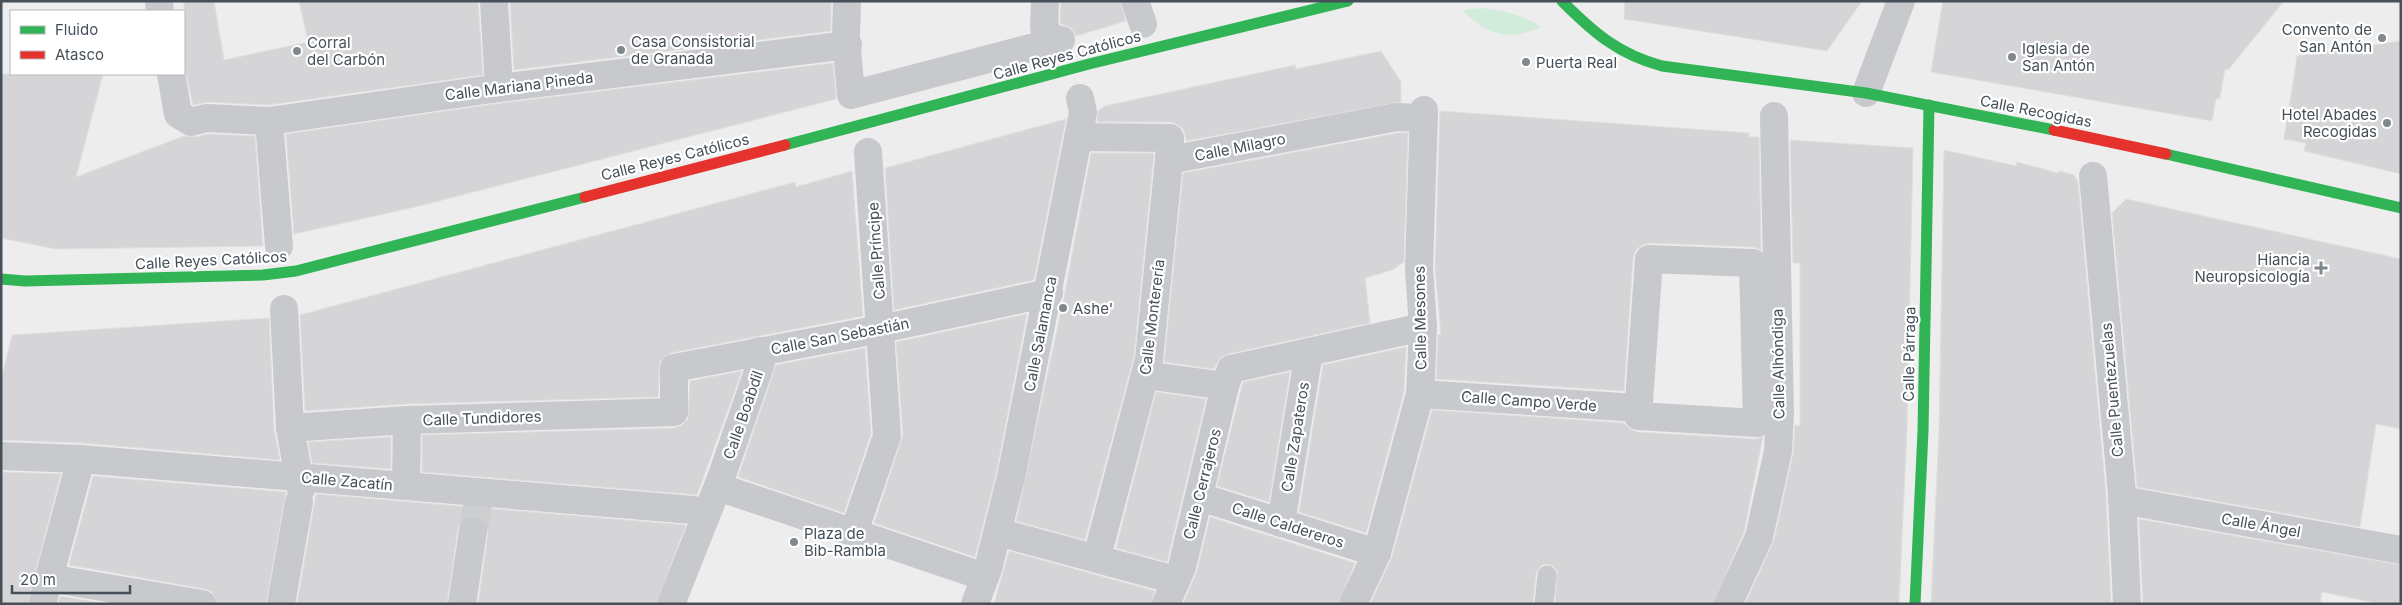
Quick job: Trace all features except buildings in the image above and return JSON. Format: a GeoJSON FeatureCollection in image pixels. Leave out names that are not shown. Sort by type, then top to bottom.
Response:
{"type":"FeatureCollection","features":[{"type":"Feature","properties":{"kind":"main road","name":"Calle Reyes Católicos"},"geometry":{"type":"LineString","coordinates":[[1,279],[25,281],[263,276],[296,270],[863,125],[1089,64],[1348,1]]}},
{"type":"Feature","properties":{"kind":"main road","name":"Calle Recogidas"},"geometry":{"type":"LineString","coordinates":[[1562,1],[1603,41],[1638,60],[1662,66],[1866,93],[1929,105],[2108,141],[2401,208]]}},
{"type":"Feature","properties":{"kind":"main road","name":"Calle Párraga"},"geometry":{"type":"LineString","coordinates":[[1915,604],[1923,431],[1929,105]]}},
{"type":"Feature","properties":{"kind":"street"},"geometry":{"type":"LineString","coordinates":[[494,1],[499,88]]}},
{"type":"Feature","properties":{"kind":"street"},"geometry":{"type":"LineString","coordinates":[[847,1],[850,95],[1060,40],[1052,38],[1044,28],[1044,1]]}},
{"type":"Feature","properties":{"kind":"street"},"geometry":{"type":"LineString","coordinates":[[1866,93],[1901,1]]}},
{"type":"Feature","properties":{"kind":"street","name":"Calle Mariana Pineda"},"geometry":{"type":"LineString","coordinates":[[171,75],[178,114],[191,122],[206,118],[269,121],[499,88],[848,45]]}},
{"type":"Feature","properties":{"kind":"street","name":"Calle Salamanca"},"geometry":{"type":"LineString","coordinates":[[986,573],[998,532],[1049,293],[1083,113],[1080,98]]}},
{"type":"Feature","properties":{"kind":"street","name":"Calle Milagro"},"geometry":{"type":"LineString","coordinates":[[1169,160],[1398,117],[1424,114]]}},
{"type":"Feature","properties":{"kind":"street","name":"Calle Mesones"},"geometry":{"type":"LineString","coordinates":[[1353,604],[1377,553],[1420,394],[1423,327],[1419,268],[1424,114]]}},
{"type":"Feature","properties":{"kind":"street","name":"Calle Alhóndiga"},"geometry":{"type":"LineString","coordinates":[[1728,604],[1759,536],[1778,451],[1780,404],[1774,116]]}},
{"type":"Feature","properties":{"kind":"street"},"geometry":{"type":"LineString","coordinates":[[269,121],[279,246]]}},
{"type":"Feature","properties":{"kind":"street"},"geometry":{"type":"LineString","coordinates":[[1078,137],[1170,138],[1169,160]]}},
{"type":"Feature","properties":{"kind":"street","name":"Calle Príncipe"},"geometry":{"type":"LineString","coordinates":[[855,528],[887,436],[868,152]]}},
{"type":"Feature","properties":{"kind":"street","name":"Calle Monterería"},"geometry":{"type":"LineString","coordinates":[[1097,558],[1149,359],[1169,160]]}},
{"type":"Feature","properties":{"kind":"street","name":"Calle Puentezuelas"},"geometry":{"type":"LineString","coordinates":[[2093,176],[2122,500],[2127,604]]}},
{"type":"Feature","properties":{"kind":"street"},"geometry":{"type":"LineString","coordinates":[[1649,260],[1753,263],[1757,423],[1638,416],[1638,408],[1649,260]]}},
{"type":"Feature","properties":{"kind":"street","name":"Calle San Sebastián"},"geometry":{"type":"LineString","coordinates":[[674,412],[674,368],[881,329],[1049,293]]}},
{"type":"Feature","properties":{"kind":"street"},"geometry":{"type":"LineString","coordinates":[[281,604],[300,489],[290,428],[284,309]]}},
{"type":"Feature","properties":{"kind":"street"},"geometry":{"type":"LineString","coordinates":[[1146,375],[1225,386],[1231,369],[1423,327]]}},
{"type":"Feature","properties":{"kind":"street","name":"Calle Boabdil"},"geometry":{"type":"LineString","coordinates":[[719,483],[761,362],[760,351]]}},
{"type":"Feature","properties":{"kind":"street","name":"Calle Zapateros"},"geometry":{"type":"LineString","coordinates":[[1281,523],[1309,352]]}},
{"type":"Feature","properties":{"kind":"street","name":"Calle Cerrajeros"},"geometry":{"type":"LineString","coordinates":[[1170,592],[1182,567],[1225,386]]}},
{"type":"Feature","properties":{"kind":"street","name":"Calle Campo Verde"},"geometry":{"type":"LineString","coordinates":[[1420,394],[1638,408]]}},
{"type":"Feature","properties":{"kind":"street","name":"Calle Tundidores"},"geometry":{"type":"LineString","coordinates":[[290,428],[407,420],[674,412]]}},
{"type":"Feature","properties":{"kind":"street"},"geometry":{"type":"LineString","coordinates":[[406,486],[407,420]]}},
{"type":"Feature","properties":{"kind":"street","name":"Calle Zacatín"},"geometry":{"type":"LineString","coordinates":[[1,456],[81,459],[300,489],[406,486],[478,496],[699,513]]}},
{"type":"Feature","properties":{"kind":"street"},"geometry":{"type":"LineString","coordinates":[[81,459],[45,591],[202,604]]}},
{"type":"Feature","properties":{"kind":"street"},"geometry":{"type":"LineString","coordinates":[[671,604],[699,513],[719,483],[986,573],[976,604]]}},
{"type":"Feature","properties":{"kind":"street","name":"Calle Caldereros"},"geometry":{"type":"LineString","coordinates":[[1200,497],[1377,553]]}},
{"type":"Feature","properties":{"kind":"street","name":"Calle Ángel"},"geometry":{"type":"LineString","coordinates":[[2122,500],[2401,550]]}},
{"type":"Feature","properties":{"kind":"street"},"geometry":{"type":"LineString","coordinates":[[462,604],[473,531]]}},
{"type":"Feature","properties":{"kind":"street"},"geometry":{"type":"LineString","coordinates":[[998,532],[1097,558],[1170,592]]}},
{"type":"Feature","properties":{"kind":"lane"},"geometry":{"type":"LineString","coordinates":[[1544,604],[1547,575]]}},
{"type":"Feature","properties":{"kind":"green space"},"geometry":{"type":"Polygon","coordinates":[[[1481,8],[1512,14],[1527,19],[1541,27],[1519,34],[1498,34],[1471,19],[1462,10],[1481,8]]]}},
{"type":"Feature","properties":{"kind":"tunnel"},"geometry":{"type":"LineString","coordinates":[[473,531],[478,502]]}},
{"type":"Feature","properties":{"kind":"traffic: fast"},"geometry":{"type":"LineString","coordinates":[[785,145],[1089,64],[1348,1]]}},
{"type":"Feature","properties":{"kind":"traffic: fast"},"geometry":{"type":"LineString","coordinates":[[1562,1],[1585,23],[1619,49],[1662,66],[1866,93],[2054,130]]}},
{"type":"Feature","properties":{"kind":"traffic: fast"},"geometry":{"type":"LineString","coordinates":[[1915,604],[1923,431],[1929,105]]}},
{"type":"Feature","properties":{"kind":"traffic: fast"},"geometry":{"type":"LineString","coordinates":[[2166,154],[2401,208]]}},
{"type":"Feature","properties":{"kind":"traffic: fast"},"geometry":{"type":"LineString","coordinates":[[1,279],[25,281],[263,275],[296,271],[585,197]]}},
{"type":"Feature","properties":{"kind":"traffic: jam"},"geometry":{"type":"LineString","coordinates":[[2054,130],[2166,154]]}},
{"type":"Feature","properties":{"kind":"traffic: jam"},"geometry":{"type":"LineString","coordinates":[[585,197],[785,145]]}},
{"type":"Feature","properties":{"kind":"place","name":"Convento de San Antón"},"geometry":{"type":"Point","coordinates":[2382,38]}},
{"type":"Feature","properties":{"kind":"place","name":"Casa Consistorial de Granada"},"geometry":{"type":"Point","coordinates":[621,50]}},
{"type":"Feature","properties":{"kind":"place","name":"Corral del Carbón"},"geometry":{"type":"Point","coordinates":[297,51]}},
{"type":"Feature","properties":{"kind":"place","name":"Iglesia de San Antón"},"geometry":{"type":"Point","coordinates":[2012,57]}},
{"type":"Feature","properties":{"kind":"place","name":"Puerta Real"},"geometry":{"type":"Point","coordinates":[1526,62]}},
{"type":"Feature","properties":{"kind":"place","name":"Hotel Abades Recogidas"},"geometry":{"type":"Point","coordinates":[2387,123]}},
{"type":"Feature","properties":{"kind":"place","name":"Hiancia Neuropsicología"},"geometry":{"type":"Point","coordinates":[2321,268]}},
{"type":"Feature","properties":{"kind":"place","name":"Ashe'"},"geometry":{"type":"Point","coordinates":[1063,308]}},
{"type":"Feature","properties":{"kind":"place","name":"Plaza de Bib-Rambla"},"geometry":{"type":"Point","coordinates":[794,542]}}]}
